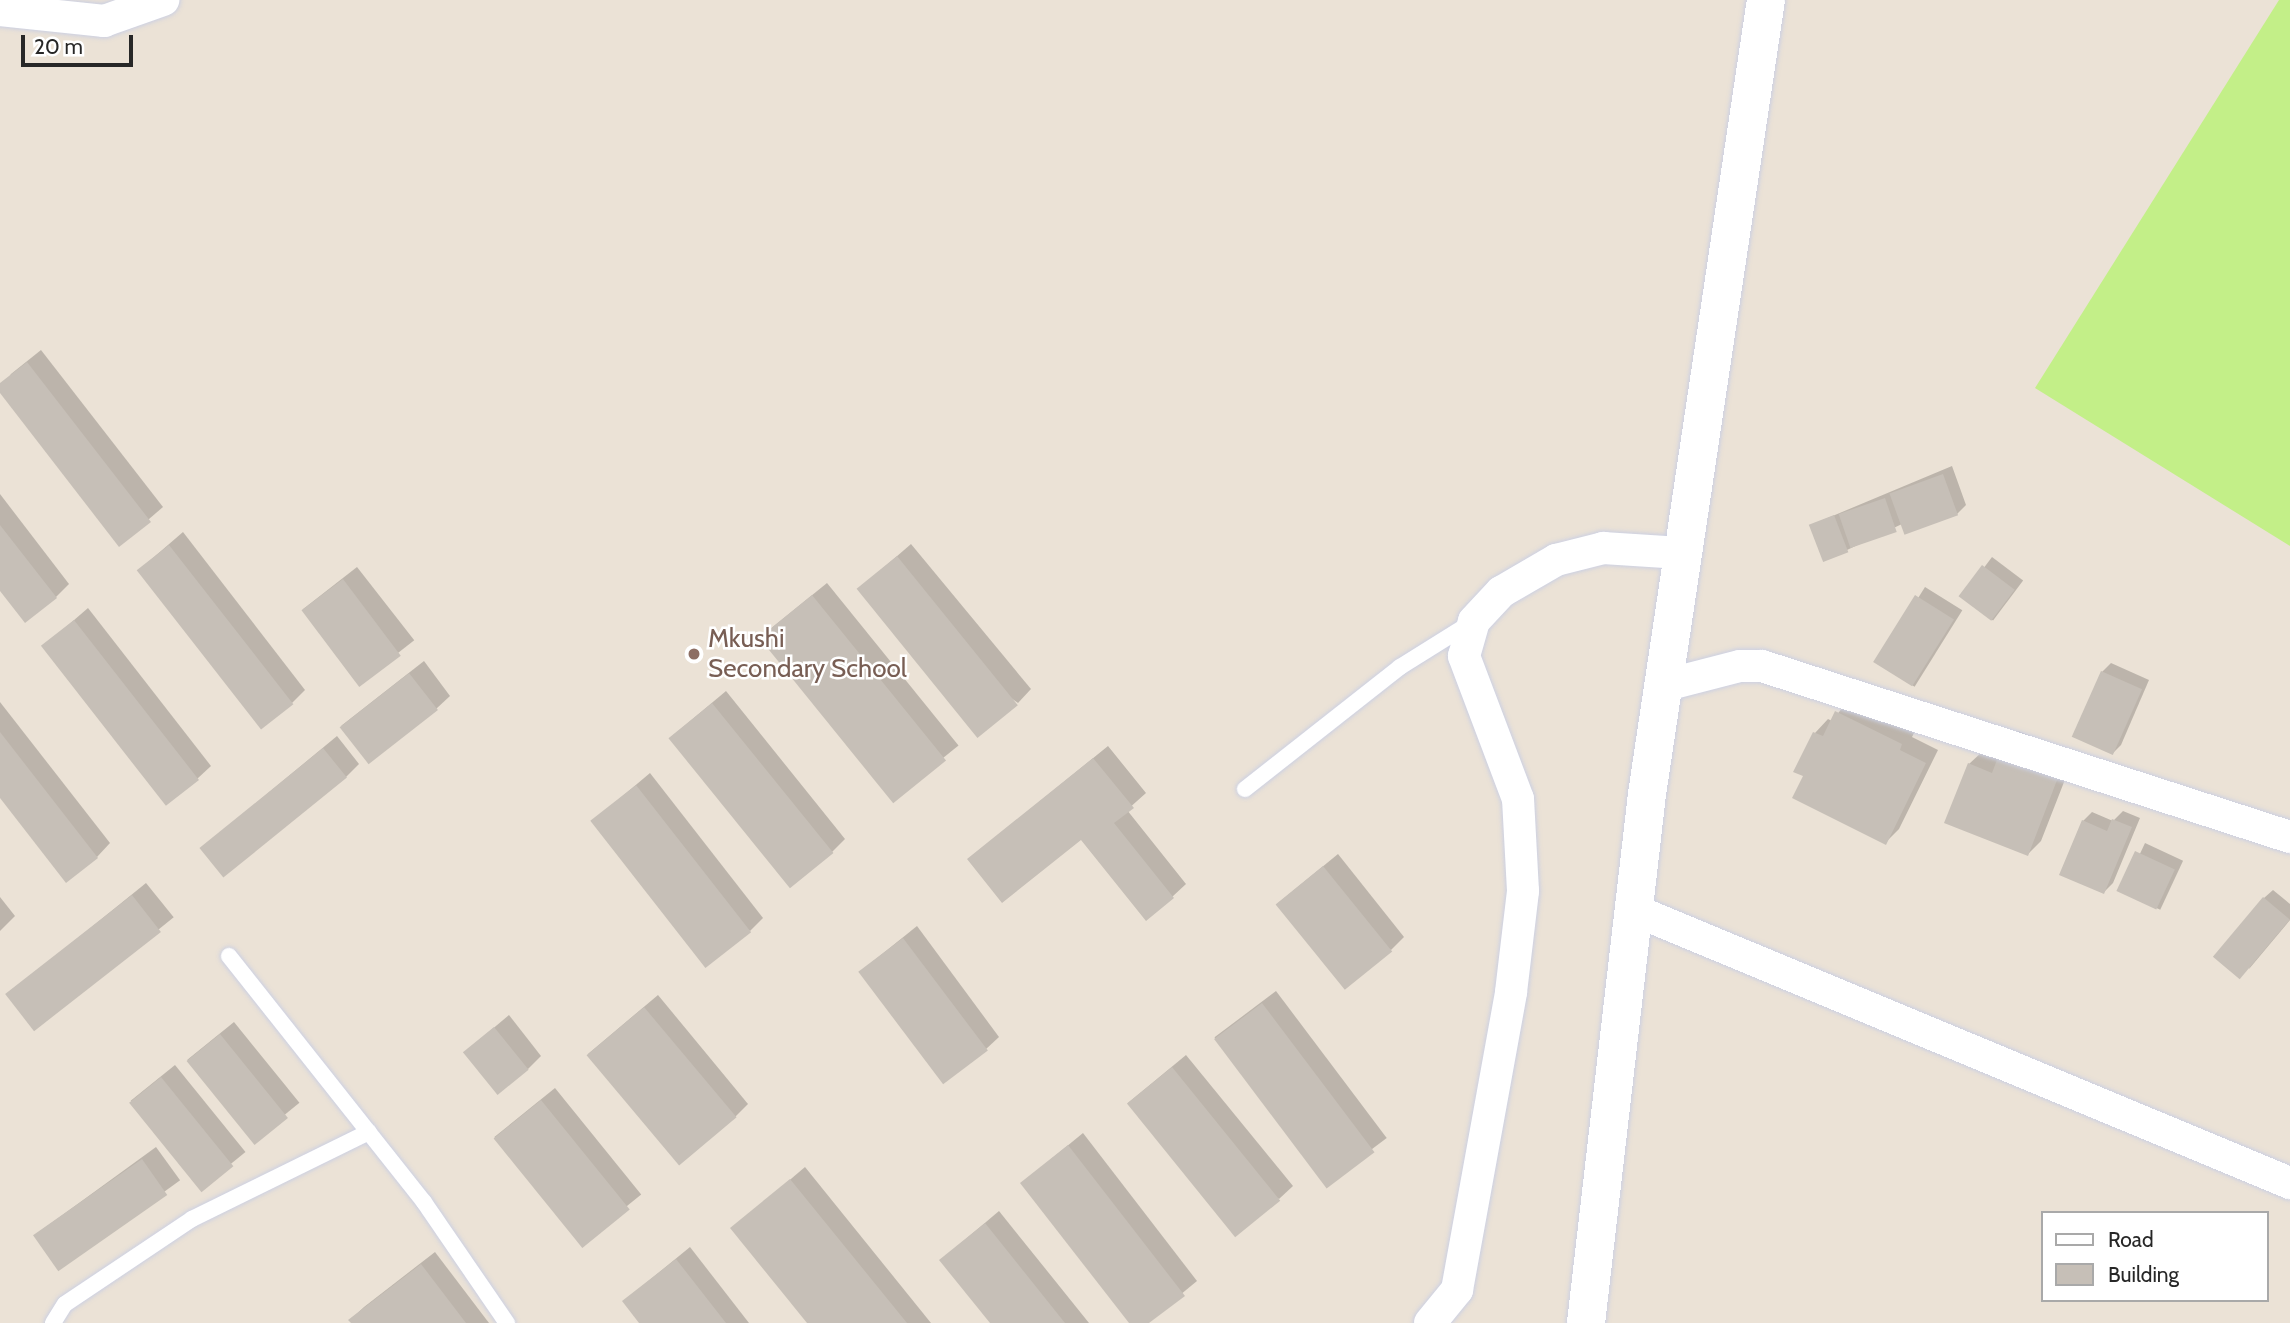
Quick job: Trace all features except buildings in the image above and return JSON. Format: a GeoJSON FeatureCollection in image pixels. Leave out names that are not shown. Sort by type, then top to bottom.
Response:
{"type":"FeatureCollection","features":[{"type":"Feature","properties":{"kind":"street"},"geometry":{"type":"LineString","coordinates":[[0,10],[104,20],[163,0]]}},
{"type":"Feature","properties":{"kind":"street"},"geometry":{"type":"LineString","coordinates":[[1586,1323],[1634,910],[1666,685],[1681,553],[1766,0]]}},
{"type":"Feature","properties":{"kind":"street"},"geometry":{"type":"LineString","coordinates":[[1430,1323],[1457,1290],[1511,992],[1523,891],[1518,799],[1464,656],[1474,621],[1501,592],[1556,560],[1603,548],[1681,553]]}},
{"type":"Feature","properties":{"kind":"street"},"geometry":{"type":"LineString","coordinates":[[1666,685],[1740,666],[1762,666],[2290,837]]}},
{"type":"Feature","properties":{"kind":"street"},"geometry":{"type":"LineString","coordinates":[[1634,910],[2290,1183]]}},
{"type":"Feature","properties":{"kind":"lane"},"geometry":{"type":"LineString","coordinates":[[1245,789],[1400,667],[1474,621]]}},
{"type":"Feature","properties":{"kind":"lane"},"geometry":{"type":"LineString","coordinates":[[229,956],[369,1132],[507,1323]]}},
{"type":"Feature","properties":{"kind":"lane"},"geometry":{"type":"LineString","coordinates":[[52,1323],[65,1304],[192,1219],[369,1132]]}},
{"type":"Feature","properties":{"kind":"green space"},"geometry":{"type":"Polygon","coordinates":[[[2279,0],[2290,0],[2290,546],[2035,388],[2279,0]]]}},
{"type":"Feature","properties":{"kind":"place","name":"Mkushi Secondary School"},"geometry":{"type":"Point","coordinates":[694,654]}}]}
